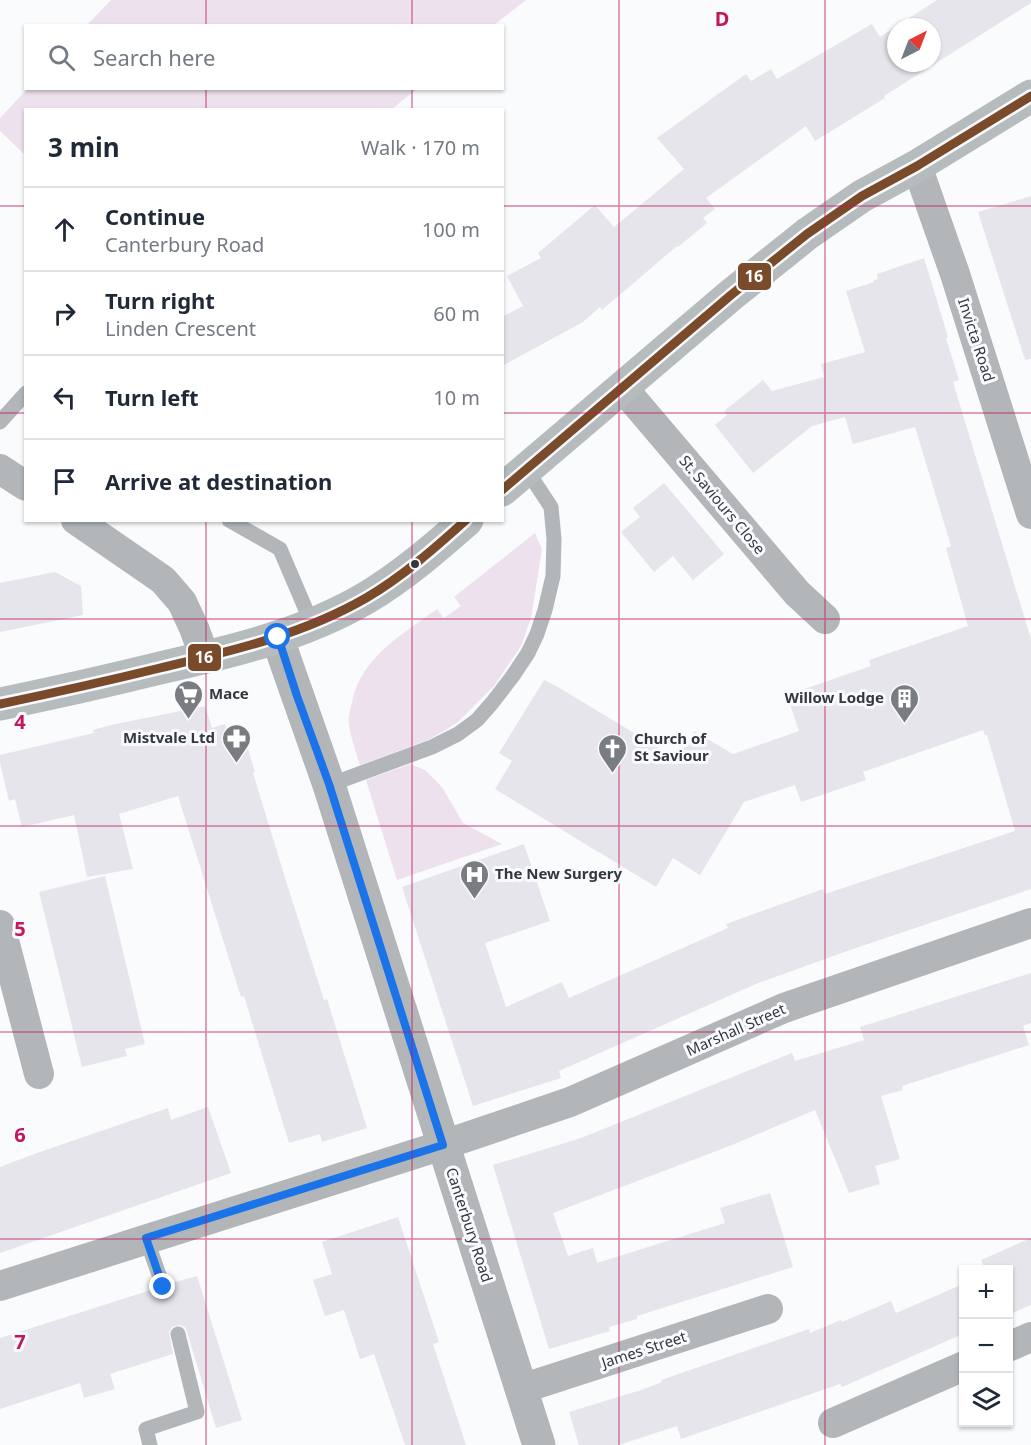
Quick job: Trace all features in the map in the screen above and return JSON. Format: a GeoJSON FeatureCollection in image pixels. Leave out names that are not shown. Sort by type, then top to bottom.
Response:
{"type":"FeatureCollection","features":[{"type":"Feature","properties":{"kind":"highway"},"geometry":{"type":"LineString","coordinates":[[514,479],[731,295],[807,234],[862,196],[917,166],[1031,96]]}},
{"type":"Feature","properties":{"kind":"highway"},"geometry":{"type":"LineString","coordinates":[[0,704],[205,658],[278,637],[312,624],[349,607],[387,584],[424,557],[464,522]]}},
{"type":"Feature","properties":{"kind":"street","name":"Invicta Road"},"geometry":{"type":"LineString","coordinates":[[917,166],[955,274],[1031,514]]}},
{"type":"Feature","properties":{"kind":"street","name":"St. Saviours Close"},"geometry":{"type":"LineString","coordinates":[[622,387],[797,593],[825,619]]}},
{"type":"Feature","properties":{"kind":"street"},"geometry":{"type":"LineString","coordinates":[[0,469],[24,485]]}},
{"type":"Feature","properties":{"kind":"street"},"geometry":{"type":"LineString","coordinates":[[79,522],[163,580],[182,602],[205,658]]}},
{"type":"Feature","properties":{"kind":"street","name":"Canterbury Road"},"geometry":{"type":"LineString","coordinates":[[278,637],[329,784],[539,1445]]}},
{"type":"Feature","properties":{"kind":"street","name":"Marshall Street"},"geometry":{"type":"LineString","coordinates":[[0,1286],[443,1145],[570,1102],[784,1008],[1031,922]]}},
{"type":"Feature","properties":{"kind":"street"},"geometry":{"type":"LineString","coordinates":[[0,925],[39,1074]]}},
{"type":"Feature","properties":{"kind":"street","name":"James Street"},"geometry":{"type":"LineString","coordinates":[[521,1389],[768,1309]]}},
{"type":"Feature","properties":{"kind":"street"},"geometry":{"type":"LineString","coordinates":[[1013,1345],[1031,1337]]}},
{"type":"Feature","properties":{"kind":"street"},"geometry":{"type":"LineString","coordinates":[[833,1423],[959,1368]]}},
{"type":"Feature","properties":{"kind":"lane"},"geometry":{"type":"LineString","coordinates":[[0,422],[24,395]]}},
{"type":"Feature","properties":{"kind":"lane"},"geometry":{"type":"LineString","coordinates":[[329,784],[423,750],[458,734],[477,720],[492,703],[528,653],[540,626],[553,576],[554,539],[551,507],[514,479]]}},
{"type":"Feature","properties":{"kind":"lane"},"geometry":{"type":"LineString","coordinates":[[233,522],[280,549],[312,624]]}},
{"type":"Feature","properties":{"kind":"lane"},"geometry":{"type":"LineString","coordinates":[[146,1238],[163,1287]]}},
{"type":"Feature","properties":{"kind":"lane"},"geometry":{"type":"LineString","coordinates":[[150,1445],[146,1429],[197,1412],[178,1334]]}},
{"type":"Feature","properties":{"kind":"shaded area"},"geometry":{"type":"Polygon","coordinates":[[[111,0],[526,0],[495,24],[88,24],[111,0]]]}},
{"type":"Feature","properties":{"kind":"shaded area"},"geometry":{"type":"Polygon","coordinates":[[[26,90],[416,90],[393,108],[24,108],[24,154],[0,131],[0,118],[26,90]]]}},
{"type":"Feature","properties":{"kind":"shaded area"},"geometry":{"type":"Polygon","coordinates":[[[535,533],[542,549],[531,618],[521,646],[494,686],[457,723],[428,740],[360,765],[349,719],[357,686],[364,672],[385,648],[437,609],[444,618],[461,606],[454,597],[535,533]]]}},
{"type":"Feature","properties":{"kind":"shaded area"},"geometry":{"type":"Polygon","coordinates":[[[410,764],[425,770],[442,787],[463,823],[502,844],[397,880],[366,780],[410,764]]]}},
{"type":"Feature","properties":{"kind":"building"},"geometry":{"type":"Polygon","coordinates":[[[937,0],[1031,0],[1031,3],[941,60],[941,18],[909,18],[937,0]]]}},
{"type":"Feature","properties":{"kind":"building"},"geometry":{"type":"Polygon","coordinates":[[[872,24],[880,37],[887,32],[887,72],[922,72],[884,96],[885,98],[815,141],[806,126],[706,198],[715,209],[703,218],[707,223],[602,310],[600,307],[583,322],[504,365],[504,316],[523,306],[507,276],[541,258],[538,253],[595,205],[614,227],[684,169],[657,138],[746,74],[751,81],[771,69],[777,79],[872,24]]]}},
{"type":"Feature","properties":{"kind":"building"},"geometry":{"type":"Polygon","coordinates":[[[1031,196],[1031,359],[1025,360],[978,212],[1031,196]]]}},
{"type":"Feature","properties":{"kind":"building"},"geometry":{"type":"Polygon","coordinates":[[[924,258],[959,380],[953,382],[1031,639],[1031,889],[756,984],[559,1071],[561,1078],[473,1106],[402,887],[524,844],[550,921],[485,943],[506,1007],[562,982],[569,998],[728,928],[726,924],[823,889],[825,894],[1015,831],[987,735],[983,730],[863,772],[866,780],[801,802],[795,785],[744,802],[700,875],[673,858],[656,887],[495,789],[512,761],[499,753],[544,680],[677,759],[694,731],[733,754],[799,731],[787,695],[871,666],[869,660],[968,626],[946,548],[951,546],[915,427],[853,444],[845,417],[812,426],[753,473],[715,425],[727,415],[724,411],[763,380],[772,391],[824,377],[821,364],[865,352],[846,291],[874,282],[878,279],[877,274],[924,258]]]}},
{"type":"Feature","properties":{"kind":"building"},"geometry":{"type":"Polygon","coordinates":[[[664,483],[724,554],[693,580],[673,556],[654,572],[621,532],[640,517],[633,508],[664,483]]]}},
{"type":"Feature","properties":{"kind":"building"},"geometry":{"type":"Polygon","coordinates":[[[55,572],[81,586],[83,615],[0,632],[0,583],[55,572]]]}},
{"type":"Feature","properties":{"kind":"building"},"geometry":{"type":"Polygon","coordinates":[[[205,706],[212,728],[225,724],[233,750],[247,746],[286,881],[324,1000],[327,999],[367,1128],[322,1142],[320,1134],[289,1143],[244,996],[241,997],[178,796],[119,814],[133,869],[87,877],[74,815],[22,827],[15,799],[9,801],[0,755],[94,733],[93,730],[111,725],[205,706]]]}},
{"type":"Feature","properties":{"kind":"building"},"geometry":{"type":"Polygon","coordinates":[[[105,876],[145,1044],[125,1049],[127,1056],[82,1067],[39,892],[105,876]]]}},
{"type":"Feature","properties":{"kind":"building"},"geometry":{"type":"Polygon","coordinates":[[[1031,973],[1031,1023],[1023,1026],[1029,1045],[902,1086],[903,1090],[881,1096],[900,1159],[875,1166],[880,1184],[849,1193],[815,1110],[727,1147],[553,1213],[568,1256],[593,1248],[597,1263],[725,1223],[720,1208],[770,1193],[793,1267],[637,1316],[637,1319],[609,1327],[610,1331],[549,1349],[493,1165],[581,1138],[792,1053],[795,1061],[864,1040],[860,1027],[1031,973]]]}},
{"type":"Feature","properties":{"kind":"building"},"geometry":{"type":"Polygon","coordinates":[[[208,1107],[231,1173],[0,1253],[0,1167],[168,1108],[171,1120],[208,1107]]]}},
{"type":"Feature","properties":{"kind":"building"},"geometry":{"type":"Polygon","coordinates":[[[398,1217],[439,1342],[433,1344],[466,1445],[405,1445],[374,1354],[360,1359],[344,1310],[325,1316],[313,1280],[332,1274],[322,1242],[398,1217]]]}},
{"type":"Feature","properties":{"kind":"building"},"geometry":{"type":"Polygon","coordinates":[[[1031,1238],[1031,1305],[1013,1313],[1013,1265],[983,1265],[981,1260],[1031,1238]]]}},
{"type":"Feature","properties":{"kind":"building"},"geometry":{"type":"Polygon","coordinates":[[[197,1276],[242,1420],[216,1428],[187,1332],[185,1327],[180,1325],[172,1327],[169,1332],[173,1354],[110,1374],[115,1389],[84,1398],[80,1383],[0,1409],[0,1338],[154,1289],[157,1294],[166,1295],[171,1292],[172,1283],[197,1276]]]}},
{"type":"Feature","properties":{"kind":"building"},"geometry":{"type":"Polygon","coordinates":[[[959,1286],[959,1336],[842,1387],[840,1384],[681,1439],[677,1426],[619,1445],[579,1445],[569,1412],[641,1390],[662,1382],[661,1380],[809,1329],[810,1333],[841,1320],[842,1322],[891,1301],[896,1313],[959,1286]]]}},
{"type":"Feature","properties":{"kind":"transit line","name":"16"},"geometry":{"type":"LineString","coordinates":[[504,488],[731,295],[807,234],[862,196],[917,166],[1031,96]]}},
{"type":"Feature","properties":{"kind":"transit line","name":"16"},"geometry":{"type":"LineString","coordinates":[[0,704],[213,655],[317,622],[366,598],[392,581],[464,522]]}},
{"type":"Feature","properties":{"kind":"place","name":"Mace"},"geometry":{"type":"Point","coordinates":[188,720]}},
{"type":"Feature","properties":{"kind":"place","name":"Willow Lodge"},"geometry":{"type":"Point","coordinates":[905,724]}},
{"type":"Feature","properties":{"kind":"place","name":"Mistvale Ltd"},"geometry":{"type":"Point","coordinates":[236,764]}},
{"type":"Feature","properties":{"kind":"place","name":"Church of St Saviour"},"geometry":{"type":"Point","coordinates":[613,774]}},
{"type":"Feature","properties":{"kind":"place","name":"The New Surgery"},"geometry":{"type":"Point","coordinates":[474,900]}},
{"type":"Feature","properties":{"kind":"route"},"geometry":{"type":"LineString","coordinates":[[163,1287],[146,1238],[443,1145],[329,784],[278,637]]}}]}
